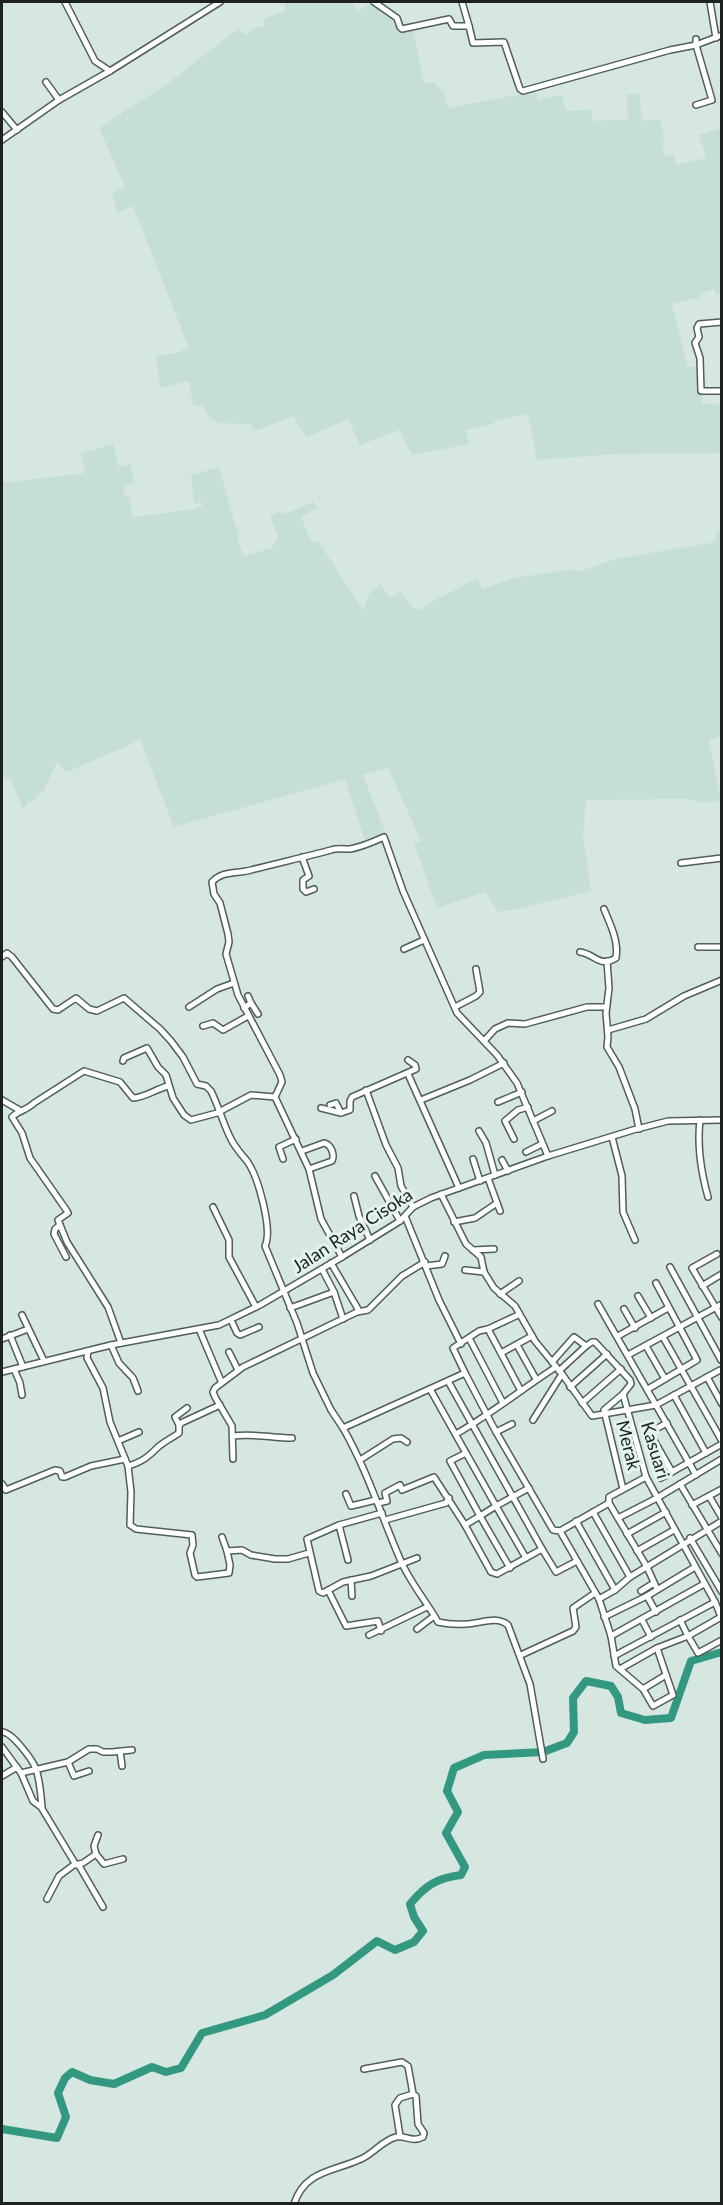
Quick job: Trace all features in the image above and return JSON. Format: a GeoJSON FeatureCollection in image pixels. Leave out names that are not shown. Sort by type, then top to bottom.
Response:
{"type":"FeatureCollection","features":[{"type":"Feature","properties":{"kind":"street"},"geometry":{"type":"LineString","coordinates":[[65,2],[95,61],[110,71]]}},
{"type":"Feature","properties":{"kind":"street"},"geometry":{"type":"LineString","coordinates":[[2,140],[59,100],[220,2]]}},
{"type":"Feature","properties":{"kind":"street"},"geometry":{"type":"LineString","coordinates":[[375,2],[397,18],[402,29],[448,19],[453,26],[469,26]]}},
{"type":"Feature","properties":{"kind":"street"},"geometry":{"type":"LineString","coordinates":[[462,2],[473,43],[504,42],[519,89],[523,92],[719,37],[710,2]]}},
{"type":"Feature","properties":{"kind":"street"},"geometry":{"type":"LineString","coordinates":[[696,42],[712,100],[696,105]]}},
{"type":"Feature","properties":{"kind":"street"},"geometry":{"type":"LineString","coordinates":[[46,82],[59,100]]}},
{"type":"Feature","properties":{"kind":"street"},"geometry":{"type":"LineString","coordinates":[[2,112],[17,130]]}},
{"type":"Feature","properties":{"kind":"street"},"geometry":{"type":"LineString","coordinates":[[722,322],[699,324],[697,328],[699,339],[695,343],[700,358],[701,391],[722,391]]}},
{"type":"Feature","properties":{"kind":"street"},"geometry":{"type":"LineString","coordinates":[[275,1096],[282,1082],[280,1075],[248,1016],[234,983],[226,954],[228,934],[212,882],[219,876],[231,872],[249,871],[334,849],[350,849],[370,844],[384,837],[424,940],[460,1017],[504,1063],[522,1092],[548,1156]]}},
{"type":"Feature","properties":{"kind":"street"},"geometry":{"type":"LineString","coordinates":[[302,857],[309,876],[303,880],[303,889],[306,892],[314,889]]}},
{"type":"Feature","properties":{"kind":"street"},"geometry":{"type":"LineString","coordinates":[[681,863],[722,858]]}},
{"type":"Feature","properties":{"kind":"street"},"geometry":{"type":"LineString","coordinates":[[580,952],[590,954],[597,961],[616,958],[617,948],[604,909]]}},
{"type":"Feature","properties":{"kind":"street"},"geometry":{"type":"LineString","coordinates":[[404,949],[424,940]]}},
{"type":"Feature","properties":{"kind":"street"},"geometry":{"type":"LineString","coordinates":[[698,947],[722,946]]}},
{"type":"Feature","properties":{"kind":"street"},"geometry":{"type":"LineString","coordinates":[[2,957],[7,953],[12,957],[53,1009],[58,1010],[76,998],[93,1011],[97,1011],[124,998],[160,1029],[177,1048],[197,1084],[206,1086],[211,1091],[229,1136],[246,1161],[257,1186],[268,1230],[265,1246],[317,1381],[360,1460],[402,1564],[438,1622],[449,1624],[471,1624],[491,1620],[505,1622],[521,1655],[532,1693],[543,1759]]}},
{"type":"Feature","properties":{"kind":"street"},"geometry":{"type":"LineString","coordinates":[[607,961],[608,1050],[619,1067],[639,1129]]}},
{"type":"Feature","properties":{"kind":"street"},"geometry":{"type":"LineString","coordinates":[[455,1007],[480,992],[476,969]]}},
{"type":"Feature","properties":{"kind":"street"},"geometry":{"type":"LineString","coordinates":[[608,1030],[646,1019],[684,996],[722,980]]}},
{"type":"Feature","properties":{"kind":"street"},"geometry":{"type":"LineString","coordinates":[[189,1007],[217,989],[234,983]]}},
{"type":"Feature","properties":{"kind":"street"},"geometry":{"type":"LineString","coordinates":[[248,996],[258,1014]]}},
{"type":"Feature","properties":{"kind":"street"},"geometry":{"type":"LineString","coordinates":[[244,1008],[252,1003]]}},
{"type":"Feature","properties":{"kind":"street"},"geometry":{"type":"LineString","coordinates":[[484,1041],[495,1029],[508,1023],[525,1024],[587,1007],[606,1007]]}},
{"type":"Feature","properties":{"kind":"street"},"geometry":{"type":"LineString","coordinates":[[203,1026],[213,1023],[223,1030],[248,1016]]}},
{"type":"Feature","properties":{"kind":"street"},"geometry":{"type":"LineString","coordinates":[[123,1061],[124,1058],[147,1048],[158,1067],[166,1075],[173,1098],[187,1118],[195,1119],[220,1112],[250,1095],[275,1096]]}},
{"type":"Feature","properties":{"kind":"street"},"geometry":{"type":"LineString","coordinates":[[321,1108],[341,1113],[350,1110],[352,1096],[408,1074],[417,1068],[408,1060]]}},
{"type":"Feature","properties":{"kind":"street"},"geometry":{"type":"LineString","coordinates":[[421,1100],[504,1063]]}},
{"type":"Feature","properties":{"kind":"street"},"geometry":{"type":"LineString","coordinates":[[122,1343],[107,1305],[85,1272],[60,1226],[59,1219],[68,1212],[26,1149],[22,1133],[12,1117],[27,1110],[32,1104],[84,1071],[120,1082],[133,1098],[139,1098],[155,1089],[168,1086]]}},
{"type":"Feature","properties":{"kind":"street"},"geometry":{"type":"LineString","coordinates":[[408,1074],[459,1188]]}},
{"type":"Feature","properties":{"kind":"street"},"geometry":{"type":"LineString","coordinates":[[366,1090],[383,1137],[398,1168],[401,1186],[413,1207]]}},
{"type":"Feature","properties":{"kind":"street"},"geometry":{"type":"LineString","coordinates":[[498,1102],[522,1092]]}},
{"type":"Feature","properties":{"kind":"street"},"geometry":{"type":"LineString","coordinates":[[275,1096],[309,1169],[321,1219],[342,1257]]}},
{"type":"Feature","properties":{"kind":"street"},"geometry":{"type":"LineString","coordinates":[[2,1100],[21,1111]]}},
{"type":"Feature","properties":{"kind":"street"},"geometry":{"type":"LineString","coordinates":[[330,1105],[336,1103],[341,1113]]}},
{"type":"Feature","properties":{"kind":"street"},"geometry":{"type":"LineString","coordinates":[[514,1139],[505,1121],[518,1110],[528,1107]]}},
{"type":"Feature","properties":{"kind":"street"},"geometry":{"type":"LineString","coordinates":[[533,1121],[552,1111]]}},
{"type":"Feature","properties":{"kind":"street"},"geometry":{"type":"LineString","coordinates":[[700,1120],[698,1136],[701,1169],[708,1197]]}},
{"type":"Feature","properties":{"kind":"street","name":"Jalan Raya Cisoka"},"geometry":{"type":"LineString","coordinates":[[2,1372],[44,1360],[199,1329],[231,1320],[370,1240],[400,1221],[413,1207],[441,1194],[548,1156],[668,1121],[722,1120]]}},
{"type":"Feature","properties":{"kind":"street"},"geometry":{"type":"LineString","coordinates":[[479,1131],[486,1143],[495,1175]]}},
{"type":"Feature","properties":{"kind":"street"},"geometry":{"type":"LineString","coordinates":[[612,1137],[622,1176],[623,1212],[635,1240]]}},
{"type":"Feature","properties":{"kind":"street"},"geometry":{"type":"LineString","coordinates":[[283,1159],[279,1147],[296,1139]]}},
{"type":"Feature","properties":{"kind":"street"},"geometry":{"type":"LineString","coordinates":[[302,1151],[324,1143],[329,1145],[333,1155],[332,1161],[309,1169]]}},
{"type":"Feature","properties":{"kind":"street"},"geometry":{"type":"LineString","coordinates":[[526,1152],[542,1144]]}},
{"type":"Feature","properties":{"kind":"street"},"geometry":{"type":"LineString","coordinates":[[473,1159],[480,1181]]}},
{"type":"Feature","properties":{"kind":"street"},"geometry":{"type":"LineString","coordinates":[[502,1160],[508,1171]]}},
{"type":"Feature","properties":{"kind":"street"},"geometry":{"type":"LineString","coordinates":[[375,1176],[400,1221]]}},
{"type":"Feature","properties":{"kind":"street"},"geometry":{"type":"LineString","coordinates":[[488,1178],[500,1211]]}},
{"type":"Feature","properties":{"kind":"street"},"geometry":{"type":"LineString","coordinates":[[441,1194],[466,1244],[481,1257],[484,1272],[500,1294],[515,1306],[518,1315],[532,1336],[592,1416],[656,1405],[721,1370],[718,1363],[721,1360],[670,1267]]}},
{"type":"Feature","properties":{"kind":"street"},"geometry":{"type":"LineString","coordinates":[[354,1196],[359,1216],[370,1240]]}},
{"type":"Feature","properties":{"kind":"street"},"geometry":{"type":"LineString","coordinates":[[454,1222],[475,1218],[497,1203]]}},
{"type":"Feature","properties":{"kind":"street"},"geometry":{"type":"LineString","coordinates":[[213,1207],[229,1240],[229,1257],[256,1307]]}},
{"type":"Feature","properties":{"kind":"street"},"geometry":{"type":"LineString","coordinates":[[405,1216],[439,1300],[461,1344]]}},
{"type":"Feature","properties":{"kind":"street"},"geometry":{"type":"LineString","coordinates":[[60,1226],[54,1233],[66,1257]]}},
{"type":"Feature","properties":{"kind":"street"},"geometry":{"type":"LineString","coordinates":[[473,1250],[494,1249]]}},
{"type":"Feature","properties":{"kind":"street"},"geometry":{"type":"LineString","coordinates":[[717,1254],[692,1268],[722,1318]]}},
{"type":"Feature","properties":{"kind":"street"},"geometry":{"type":"LineString","coordinates":[[233,1459],[232,1426],[213,1392],[221,1381],[287,1345],[343,1318],[373,1307],[402,1275],[426,1264],[442,1264],[445,1256]]}},
{"type":"Feature","properties":{"kind":"street"},"geometry":{"type":"LineString","coordinates":[[331,1263],[342,1285],[356,1302],[357,1312]]}},
{"type":"Feature","properties":{"kind":"street"},"geometry":{"type":"LineString","coordinates":[[322,1269],[334,1292],[343,1318]]}},
{"type":"Feature","properties":{"kind":"street"},"geometry":{"type":"LineString","coordinates":[[465,1270],[484,1272]]}},
{"type":"Feature","properties":{"kind":"street"},"geometry":{"type":"LineString","coordinates":[[702,1286],[722,1274]]}},
{"type":"Feature","properties":{"kind":"street"},"geometry":{"type":"LineString","coordinates":[[500,1294],[519,1281]]}},
{"type":"Feature","properties":{"kind":"street"},"geometry":{"type":"LineString","coordinates":[[648,1389],[697,1360],[656,1283]]}},
{"type":"Feature","properties":{"kind":"street"},"geometry":{"type":"LineString","coordinates":[[290,1308],[334,1292]]}},
{"type":"Feature","properties":{"kind":"street"},"geometry":{"type":"LineString","coordinates":[[638,1296],[651,1318]]}},
{"type":"Feature","properties":{"kind":"street"},"geometry":{"type":"LineString","coordinates":[[598,1304],[696,1475]]}},
{"type":"Feature","properties":{"kind":"street"},"geometry":{"type":"LineString","coordinates":[[628,1355],[722,1304]]}},
{"type":"Feature","properties":{"kind":"street"},"geometry":{"type":"LineString","coordinates":[[618,1336],[668,1308]]}},
{"type":"Feature","properties":{"kind":"street"},"geometry":{"type":"LineString","coordinates":[[624,1309],[635,1328]]}},
{"type":"Feature","properties":{"kind":"street"},"geometry":{"type":"LineString","coordinates":[[518,1315],[479,1331],[453,1348],[465,1373],[496,1432],[553,1530],[560,1531],[609,1503]]}},
{"type":"Feature","properties":{"kind":"street"},"geometry":{"type":"LineString","coordinates":[[22,1316],[44,1360]]}},
{"type":"Feature","properties":{"kind":"street"},"geometry":{"type":"LineString","coordinates":[[231,1320],[240,1335],[259,1327]]}},
{"type":"Feature","properties":{"kind":"street"},"geometry":{"type":"LineString","coordinates":[[2,1339],[28,1329]]}},
{"type":"Feature","properties":{"kind":"street"},"geometry":{"type":"LineString","coordinates":[[199,1329],[221,1381]]}},
{"type":"Feature","properties":{"kind":"street"},"geometry":{"type":"LineString","coordinates":[[488,1329],[521,1391]]}},
{"type":"Feature","properties":{"kind":"street"},"geometry":{"type":"LineString","coordinates":[[10,1335],[23,1367]]}},
{"type":"Feature","properties":{"kind":"street"},"geometry":{"type":"LineString","coordinates":[[501,1353],[532,1336]]}},
{"type":"Feature","properties":{"kind":"street"},"geometry":{"type":"LineString","coordinates":[[532,1420],[572,1337],[576,1337],[586,1346]]}},
{"type":"Feature","properties":{"kind":"street"},"geometry":{"type":"LineString","coordinates":[[661,1479],[722,1442],[663,1337]]}},
{"type":"Feature","properties":{"kind":"street"},"geometry":{"type":"LineString","coordinates":[[469,1338],[503,1403]]}},
{"type":"Feature","properties":{"kind":"street"},"geometry":{"type":"LineString","coordinates":[[456,1434],[488,1415],[536,1379],[557,1369],[594,1342],[621,1369],[582,1403]]}},
{"type":"Feature","properties":{"kind":"street"},"geometry":{"type":"LineString","coordinates":[[111,1345],[119,1363],[133,1378],[138,1391]]}},
{"type":"Feature","properties":{"kind":"street"},"geometry":{"type":"LineString","coordinates":[[517,1345],[536,1379]]}},
{"type":"Feature","properties":{"kind":"street"},"geometry":{"type":"LineString","coordinates":[[646,1346],[665,1379]]}},
{"type":"Feature","properties":{"kind":"street"},"geometry":{"type":"LineString","coordinates":[[88,1351],[87,1358],[103,1388],[108,1416],[128,1466],[131,1492],[129,1522],[132,1527],[191,1534],[193,1545],[190,1553],[195,1575],[198,1577],[229,1573],[228,1551],[222,1537]]}},
{"type":"Feature","properties":{"kind":"street"},"geometry":{"type":"LineString","coordinates":[[229,1352],[238,1370]]}},
{"type":"Feature","properties":{"kind":"street"},"geometry":{"type":"LineString","coordinates":[[570,1387],[608,1354]]}},
{"type":"Feature","properties":{"kind":"street"},"geometry":{"type":"LineString","coordinates":[[14,1369],[22,1395]]}},
{"type":"Feature","properties":{"kind":"street","name":"Kasuari"},"geometry":{"type":"LineString","coordinates":[[621,1369],[631,1384],[623,1394],[646,1477],[715,1602],[721,1618]]}},
{"type":"Feature","properties":{"kind":"street"},"geometry":{"type":"LineString","coordinates":[[343,1428],[465,1373]]}},
{"type":"Feature","properties":{"kind":"street"},"geometry":{"type":"LineString","coordinates":[[707,1377],[722,1404]]}},
{"type":"Feature","properties":{"kind":"street"},"geometry":{"type":"LineString","coordinates":[[448,1380],[556,1572],[577,1561]]}},
{"type":"Feature","properties":{"kind":"street"},"geometry":{"type":"LineString","coordinates":[[430,1389],[526,1558]]}},
{"type":"Feature","properties":{"kind":"street"},"geometry":{"type":"LineString","coordinates":[[606,1414],[604,1409],[623,1394]]}},
{"type":"Feature","properties":{"kind":"street"},"geometry":{"type":"LineString","coordinates":[[674,1395],[706,1453]]}},
{"type":"Feature","properties":{"kind":"street"},"geometry":{"type":"LineString","coordinates":[[179,1425],[220,1405]]}},
{"type":"Feature","properties":{"kind":"street"},"geometry":{"type":"LineString","coordinates":[[128,1466],[149,1457],[179,1433],[179,1425],[175,1417],[187,1408]]}},
{"type":"Feature","properties":{"kind":"street","name":"Merak"},"geometry":{"type":"LineString","coordinates":[[606,1414],[623,1486]]}},
{"type":"Feature","properties":{"kind":"street"},"geometry":{"type":"LineString","coordinates":[[667,1423],[652,1431],[651,1435],[672,1472]]}},
{"type":"Feature","properties":{"kind":"street"},"geometry":{"type":"LineString","coordinates":[[496,1432],[512,1424]]}},
{"type":"Feature","properties":{"kind":"street"},"geometry":{"type":"LineString","coordinates":[[118,1441],[139,1432]]}},
{"type":"Feature","properties":{"kind":"street"},"geometry":{"type":"LineString","coordinates":[[233,1436],[248,1434],[292,1438]]}},
{"type":"Feature","properties":{"kind":"street"},"geometry":{"type":"LineString","coordinates":[[360,1460],[393,1439],[401,1438],[407,1442]]}},
{"type":"Feature","properties":{"kind":"street"},"geometry":{"type":"LineString","coordinates":[[466,1453],[450,1461],[510,1568]]}},
{"type":"Feature","properties":{"kind":"street"},"geometry":{"type":"LineString","coordinates":[[2,1484],[6,1490],[55,1470],[60,1471],[64,1477],[91,1466],[125,1459]]}},
{"type":"Feature","properties":{"kind":"street"},"geometry":{"type":"LineString","coordinates":[[618,1518],[722,1460]]}},
{"type":"Feature","properties":{"kind":"street"},"geometry":{"type":"LineString","coordinates":[[346,1494],[351,1506],[387,1501],[384,1493],[400,1485],[402,1490],[432,1477],[436,1478],[491,1572],[496,1574],[510,1568],[542,1549]]}},
{"type":"Feature","properties":{"kind":"street"},"geometry":{"type":"LineString","coordinates":[[646,1477],[623,1486],[609,1497],[609,1503],[656,1586]]}},
{"type":"Feature","properties":{"kind":"street"},"geometry":{"type":"LineString","coordinates":[[680,1484],[722,1554]]}},
{"type":"Feature","properties":{"kind":"street"},"geometry":{"type":"LineString","coordinates":[[465,1525],[529,1488]]}},
{"type":"Feature","properties":{"kind":"street"},"geometry":{"type":"LineString","coordinates":[[692,1505],[722,1489]]}},
{"type":"Feature","properties":{"kind":"street"},"geometry":{"type":"LineString","coordinates":[[599,1599],[690,1538],[722,1520],[709,1496]]}},
{"type":"Feature","properties":{"kind":"street"},"geometry":{"type":"LineString","coordinates":[[384,1520],[438,1506],[446,1503],[449,1498]]}},
{"type":"Feature","properties":{"kind":"street"},"geometry":{"type":"LineString","coordinates":[[593,1512],[630,1577]]}},
{"type":"Feature","properties":{"kind":"street"},"geometry":{"type":"LineString","coordinates":[[627,1534],[666,1512]]}},
{"type":"Feature","properties":{"kind":"street"},"geometry":{"type":"LineString","coordinates":[[382,1513],[339,1525],[307,1539],[320,1593],[338,1584],[417,1558]]}},
{"type":"Feature","properties":{"kind":"street"},"geometry":{"type":"LineString","coordinates":[[576,1521],[615,1590]]}},
{"type":"Feature","properties":{"kind":"street"},"geometry":{"type":"LineString","coordinates":[[339,1525],[348,1560]]}},
{"type":"Feature","properties":{"kind":"street"},"geometry":{"type":"LineString","coordinates":[[637,1551],[674,1530]]}},
{"type":"Feature","properties":{"kind":"street"},"geometry":{"type":"LineString","coordinates":[[560,1531],[599,1599],[611,1636],[616,1666],[643,1689],[651,1704],[656,1706],[673,1695],[657,1648]]}},
{"type":"Feature","properties":{"kind":"street"},"geometry":{"type":"LineString","coordinates":[[690,1538],[722,1592]]}},
{"type":"Feature","properties":{"kind":"street"},"geometry":{"type":"LineString","coordinates":[[228,1551],[243,1550],[251,1555],[275,1559],[288,1559],[309,1553]]}},
{"type":"Feature","properties":{"kind":"street"},"geometry":{"type":"LineString","coordinates":[[641,1591],[695,1567]]}},
{"type":"Feature","properties":{"kind":"street"},"geometry":{"type":"LineString","coordinates":[[351,1581],[352,1596]]}},
{"type":"Feature","properties":{"kind":"street"},"geometry":{"type":"LineString","coordinates":[[611,1636],[704,1584]]}},
{"type":"Feature","properties":{"kind":"street"},"geometry":{"type":"LineString","coordinates":[[604,1617],[646,1596],[656,1586]]}},
{"type":"Feature","properties":{"kind":"street"},"geometry":{"type":"LineString","coordinates":[[328,1590],[346,1626],[378,1621],[381,1631]]}},
{"type":"Feature","properties":{"kind":"street"},"geometry":{"type":"LineString","coordinates":[[521,1655],[573,1631],[576,1627],[573,1608],[595,1593]]}},
{"type":"Feature","properties":{"kind":"street"},"geometry":{"type":"LineString","coordinates":[[646,1596],[656,1612]]}},
{"type":"Feature","properties":{"kind":"street"},"geometry":{"type":"LineString","coordinates":[[614,1656],[715,1602]]}},
{"type":"Feature","properties":{"kind":"street"},"geometry":{"type":"LineString","coordinates":[[369,1635],[428,1607]]}},
{"type":"Feature","properties":{"kind":"street"},"geometry":{"type":"LineString","coordinates":[[417,1629],[434,1616]]}},
{"type":"Feature","properties":{"kind":"street"},"geometry":{"type":"LineString","coordinates":[[620,1669],[657,1648],[688,1636],[721,1618]]}},
{"type":"Feature","properties":{"kind":"street"},"geometry":{"type":"LineString","coordinates":[[642,1620],[651,1637]]}},
{"type":"Feature","properties":{"kind":"street"},"geometry":{"type":"LineString","coordinates":[[680,1620],[698,1653],[722,1640]]}},
{"type":"Feature","properties":{"kind":"street"},"geometry":{"type":"LineString","coordinates":[[643,1689],[666,1675]]}},
{"type":"Feature","properties":{"kind":"street"},"geometry":{"type":"LineString","coordinates":[[2,1732],[9,1733],[13,1737],[36,1771],[42,1809]]}},
{"type":"Feature","properties":{"kind":"street"},"geometry":{"type":"LineString","coordinates":[[2,1747],[21,1773],[33,1801],[42,1809],[103,1907]]}},
{"type":"Feature","properties":{"kind":"street"},"geometry":{"type":"LineString","coordinates":[[21,1773],[68,1762],[89,1749],[132,1750]]}},
{"type":"Feature","properties":{"kind":"street"},"geometry":{"type":"LineString","coordinates":[[120,1751],[122,1766]]}},
{"type":"Feature","properties":{"kind":"street"},"geometry":{"type":"LineString","coordinates":[[68,1762],[74,1776],[89,1771]]}},
{"type":"Feature","properties":{"kind":"street"},"geometry":{"type":"LineString","coordinates":[[2,1776],[17,1767]]}},
{"type":"Feature","properties":{"kind":"street"},"geometry":{"type":"LineString","coordinates":[[98,1835],[94,1846],[96,1854],[104,1864],[123,1859]]}},
{"type":"Feature","properties":{"kind":"street"},"geometry":{"type":"LineString","coordinates":[[47,1899],[59,1876],[96,1854]]}},
{"type":"Feature","properties":{"kind":"street"},"geometry":{"type":"LineString","coordinates":[[294,2204],[298,2193],[312,2178],[361,2159],[392,2138],[400,2136],[410,2140],[423,2137],[424,2133],[418,2124],[416,2096],[413,2094],[408,2066],[405,2063],[385,2064],[364,2069]]}},
{"type":"Feature","properties":{"kind":"street"},"geometry":{"type":"LineString","coordinates":[[400,2136],[396,2120],[397,2100],[413,2094]]}},
{"type":"Feature","properties":{"kind":"shaded area"},"geometry":{"type":"Polygon","coordinates":[[[285,2],[351,2],[358,11],[374,2],[395,18],[397,30],[413,28],[424,83],[434,83],[444,92],[448,108],[536,91],[538,100],[562,94],[566,111],[591,110],[593,121],[628,119],[626,94],[639,94],[642,121],[660,119],[665,141],[662,142],[665,156],[674,154],[676,165],[706,158],[699,135],[721,128],[721,293],[716,294],[714,289],[701,293],[700,297],[672,304],[688,367],[702,366],[702,403],[721,405],[721,453],[615,454],[537,460],[528,414],[466,430],[469,444],[412,455],[400,430],[360,445],[348,419],[307,437],[293,416],[255,431],[250,424],[219,423],[209,417],[203,406],[193,405],[189,381],[160,388],[156,356],[181,352],[182,349],[189,348],[133,206],[117,213],[112,194],[125,187],[99,128],[167,84],[239,28],[245,35],[255,28],[264,26],[263,19],[285,11],[285,2]]]}},
{"type":"Feature","properties":{"kind":"shaded area"},"geometry":{"type":"Polygon","coordinates":[[[113,444],[119,467],[130,464],[135,483],[123,486],[125,496],[129,497],[133,517],[195,509],[202,506],[202,502],[194,504],[191,475],[219,467],[244,556],[272,548],[278,536],[270,516],[280,511],[285,514],[314,502],[318,508],[301,517],[308,534],[313,543],[318,541],[364,611],[368,595],[380,584],[390,598],[400,592],[414,609],[421,610],[477,578],[482,589],[514,578],[573,569],[578,572],[615,559],[716,542],[716,532],[721,532],[721,736],[709,740],[721,800],[704,803],[685,799],[586,800],[583,834],[591,891],[498,912],[485,892],[437,908],[414,843],[421,841],[388,768],[363,775],[388,839],[384,842],[380,834],[365,840],[345,779],[174,827],[140,740],[67,772],[57,762],[43,792],[33,801],[27,802],[23,810],[11,778],[2,777],[2,483],[85,473],[81,453],[113,444]]]}},
{"type":"Feature","properties":{"kind":"waterway"},"geometry":{"type":"LineString","coordinates":[[2,2129],[57,2138],[66,2117],[58,2093],[65,2078],[72,2072],[90,2080],[114,2084],[152,2067],[166,2072],[181,2068],[202,2033],[265,2015],[333,1975],[377,1941],[395,1950],[414,1942],[423,1931],[414,1917],[410,1904],[427,1887],[439,1880],[461,1875],[465,1867],[446,1833],[458,1812],[447,1791],[454,1768],[484,1755],[543,1752],[567,1743],[574,1732],[573,1698],[586,1681],[611,1686],[618,1697],[621,1713],[645,1720],[671,1718],[691,1661],[722,1652]]}}]}
